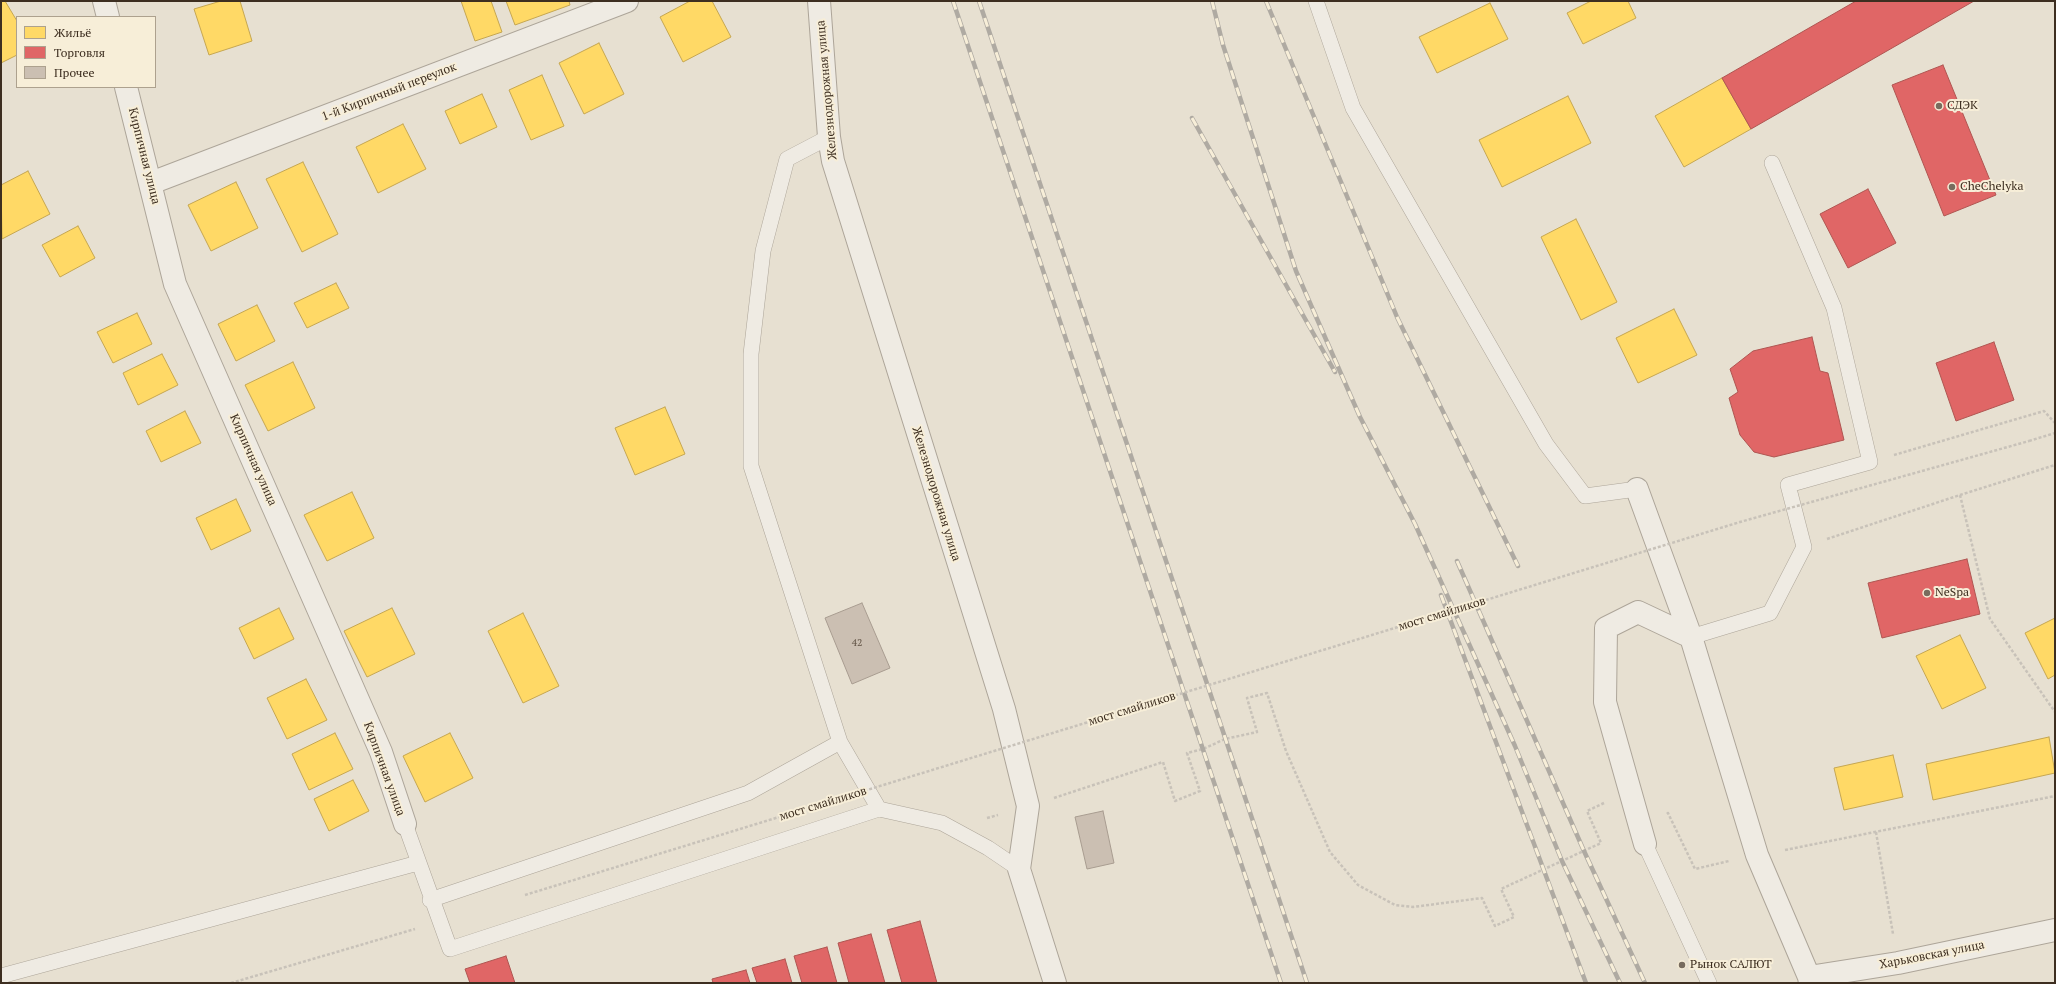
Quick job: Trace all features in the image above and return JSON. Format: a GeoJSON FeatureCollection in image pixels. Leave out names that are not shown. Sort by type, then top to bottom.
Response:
{"type":"FeatureCollection","features":[{"type":"Feature","properties":{"kind":"street"},"geometry":{"type":"LineString","coordinates":[[104,1],[108,16]]}},
{"type":"Feature","properties":{"kind":"street","name":"1-й Кирпичный переулок"},"geometry":{"type":"LineString","coordinates":[[151,183],[627,1]]}},
{"type":"Feature","properties":{"kind":"street","name":"Железнодорожная улица"},"geometry":{"type":"LineString","coordinates":[[819,1],[829,138],[835,169],[1004,709],[1028,806],[1019,869],[1055,983]]}},
{"type":"Feature","properties":{"kind":"street","name":"Кирпичная улица"},"geometry":{"type":"LineString","coordinates":[[126,88],[176,284],[381,752],[404,824]]}},
{"type":"Feature","properties":{"kind":"street"},"geometry":{"type":"LineString","coordinates":[[1637,489],[1690,638],[1757,855],[1810,980]]}},
{"type":"Feature","properties":{"kind":"street"},"geometry":{"type":"LineString","coordinates":[[1643,835],[1605,702],[1606,628],[1638,612],[1690,638]]}},
{"type":"Feature","properties":{"kind":"street","name":"Харьковская улица"},"geometry":{"type":"LineString","coordinates":[[1810,980],[2055,930]]}},
{"type":"Feature","properties":{"kind":"lane"},"geometry":{"type":"LineString","coordinates":[[1316,1],[1353,108],[1546,444],[1584,496],[1637,489]]}},
{"type":"Feature","properties":{"kind":"lane"},"geometry":{"type":"LineString","coordinates":[[829,138],[787,159],[763,251],[751,354],[751,466],[840,742],[879,809]]}},
{"type":"Feature","properties":{"kind":"lane"},"geometry":{"type":"LineString","coordinates":[[1690,638],[1770,613],[1804,547],[1788,485],[1870,462],[1834,308],[1772,163]]}},
{"type":"Feature","properties":{"kind":"lane"},"geometry":{"type":"LineString","coordinates":[[430,900],[748,793],[840,742]]}},
{"type":"Feature","properties":{"kind":"lane"},"geometry":{"type":"LineString","coordinates":[[404,824],[430,900],[450,949],[879,809],[942,823],[988,848],[1019,869]]}},
{"type":"Feature","properties":{"kind":"lane"},"geometry":{"type":"LineString","coordinates":[[1643,835],[1709,983]]}},
{"type":"Feature","properties":{"kind":"lane"},"geometry":{"type":"LineString","coordinates":[[1,976],[418,863]]}},
{"type":"Feature","properties":{"kind":"path"},"geometry":{"type":"LineString","coordinates":[[1870,462],[2044,411],[2055,423]]}},
{"type":"Feature","properties":{"kind":"path","name":"мост смайликов"},"geometry":{"type":"LineString","coordinates":[[525,895],[1740,522],[2055,433]]}},
{"type":"Feature","properties":{"kind":"path"},"geometry":{"type":"LineString","coordinates":[[1804,547],[1960,494],[2055,465]]}},
{"type":"Feature","properties":{"kind":"path"},"geometry":{"type":"LineString","coordinates":[[1960,494],[1990,618],[2055,712]]}},
{"type":"Feature","properties":{"kind":"path"},"geometry":{"type":"LineString","coordinates":[[986,819],[1163,762],[1175,801],[1200,792],[1187,753],[1203,749],[1225,739],[1257,732],[1247,698],[1267,693],[1286,751],[1330,852],[1358,885],[1395,905],[1412,907],[1482,898],[1495,926],[1514,917],[1500,889],[1601,843],[1587,811],[1606,802],[1609,808]]}},
{"type":"Feature","properties":{"kind":"path"},"geometry":{"type":"LineString","coordinates":[[1643,835],[1668,813],[1695,870],[1757,855],[2055,796]]}},
{"type":"Feature","properties":{"kind":"path"},"geometry":{"type":"LineString","coordinates":[[1876,832],[1898,963]]}},
{"type":"Feature","properties":{"kind":"path"},"geometry":{"type":"LineString","coordinates":[[231,983],[439,922]]}},
{"type":"Feature","properties":{"kind":"building: Жильё"},"geometry":{"type":"Polygon","coordinates":[[[1,1],[5,1],[16,19],[16,56],[1,63],[1,1]]]}},
{"type":"Feature","properties":{"kind":"building: Жильё"},"geometry":{"type":"Polygon","coordinates":[[[221,1],[240,1],[252,41],[209,55],[194,9],[221,1]]]}},
{"type":"Feature","properties":{"kind":"building: Жильё"},"geometry":{"type":"Polygon","coordinates":[[[461,1],[491,1],[502,32],[475,41],[461,1]]]}},
{"type":"Feature","properties":{"kind":"building: Жильё"},"geometry":{"type":"Polygon","coordinates":[[[506,1],[569,1],[570,5],[515,25],[506,1]]]}},
{"type":"Feature","properties":{"kind":"building: Жильё"},"geometry":{"type":"Polygon","coordinates":[[[690,1],[712,1],[731,37],[683,62],[660,17],[690,1]]]}},
{"type":"Feature","properties":{"kind":"building: Жильё"},"geometry":{"type":"Polygon","coordinates":[[[1591,1],[1628,1],[1636,18],[1583,44],[1567,13],[1591,1]]]}},
{"type":"Feature","properties":{"kind":"building: Жильё"},"geometry":{"type":"Polygon","coordinates":[[[1490,3],[1508,39],[1437,73],[1419,37],[1490,3]]]}},
{"type":"Feature","properties":{"kind":"building: Жильё"},"geometry":{"type":"Polygon","coordinates":[[[599,43],[624,94],[584,114],[559,63],[599,43]]]}},
{"type":"Feature","properties":{"kind":"building: Жильё"},"geometry":{"type":"Polygon","coordinates":[[[542,75],[564,126],[531,140],[509,90],[542,75]]]}},
{"type":"Feature","properties":{"kind":"building: Жильё"},"geometry":{"type":"Polygon","coordinates":[[[1722,78],[1751,129],[1684,167],[1655,116],[1722,78]]]}},
{"type":"Feature","properties":{"kind":"building: Жильё"},"geometry":{"type":"Polygon","coordinates":[[[482,94],[497,127],[460,144],[445,111],[482,94]]]}},
{"type":"Feature","properties":{"kind":"building: Жильё"},"geometry":{"type":"Polygon","coordinates":[[[1568,96],[1591,143],[1502,187],[1479,140],[1568,96]]]}},
{"type":"Feature","properties":{"kind":"building: Жильё"},"geometry":{"type":"Polygon","coordinates":[[[403,124],[426,169],[378,193],[356,147],[403,124]]]}},
{"type":"Feature","properties":{"kind":"building: Жильё"},"geometry":{"type":"Polygon","coordinates":[[[303,162],[338,234],[302,252],[266,179],[303,162]]]}},
{"type":"Feature","properties":{"kind":"building: Жильё"},"geometry":{"type":"Polygon","coordinates":[[[28,171],[50,214],[2,239],[1,185],[28,171]]]}},
{"type":"Feature","properties":{"kind":"building: Жильё"},"geometry":{"type":"Polygon","coordinates":[[[236,182],[258,228],[211,251],[188,205],[236,182]]]}},
{"type":"Feature","properties":{"kind":"building: Жильё"},"geometry":{"type":"Polygon","coordinates":[[[1576,219],[1617,302],[1581,320],[1541,237],[1576,219]]]}},
{"type":"Feature","properties":{"kind":"building: Жильё"},"geometry":{"type":"Polygon","coordinates":[[[78,226],[95,258],[60,277],[42,245],[78,226]]]}},
{"type":"Feature","properties":{"kind":"building: Жильё"},"geometry":{"type":"Polygon","coordinates":[[[336,283],[349,308],[307,328],[294,303],[336,283]]]}},
{"type":"Feature","properties":{"kind":"building: Жильё"},"geometry":{"type":"Polygon","coordinates":[[[257,305],[275,341],[236,361],[218,324],[257,305]]]}},
{"type":"Feature","properties":{"kind":"building: Жильё"},"geometry":{"type":"Polygon","coordinates":[[[1674,309],[1697,355],[1638,383],[1616,338],[1674,309]]]}},
{"type":"Feature","properties":{"kind":"building: Жильё"},"geometry":{"type":"Polygon","coordinates":[[[137,313],[152,344],[113,363],[97,332],[137,313]]]}},
{"type":"Feature","properties":{"kind":"building: Жильё"},"geometry":{"type":"Polygon","coordinates":[[[162,354],[178,385],[138,405],[123,373],[162,354]]]}},
{"type":"Feature","properties":{"kind":"building: Жильё"},"geometry":{"type":"Polygon","coordinates":[[[293,362],[315,408],[268,431],[245,385],[293,362]]]}},
{"type":"Feature","properties":{"kind":"building: Жильё"},"geometry":{"type":"Polygon","coordinates":[[[665,407],[685,454],[635,475],[615,428],[665,407]]]}},
{"type":"Feature","properties":{"kind":"building: Жильё"},"geometry":{"type":"Polygon","coordinates":[[[185,411],[201,443],[161,462],[146,431],[185,411]]]}},
{"type":"Feature","properties":{"kind":"building: Жильё"},"geometry":{"type":"Polygon","coordinates":[[[352,492],[374,538],[327,561],[304,515],[352,492]]]}},
{"type":"Feature","properties":{"kind":"building: Жильё"},"geometry":{"type":"Polygon","coordinates":[[[236,499],[251,531],[211,550],[196,518],[236,499]]]}},
{"type":"Feature","properties":{"kind":"building: Жильё"},"geometry":{"type":"Polygon","coordinates":[[[279,608],[294,639],[254,659],[239,628],[279,608]]]}},
{"type":"Feature","properties":{"kind":"building: Жильё"},"geometry":{"type":"Polygon","coordinates":[[[392,608],[415,654],[367,677],[344,631],[392,608]]]}},
{"type":"Feature","properties":{"kind":"building: Жильё"},"geometry":{"type":"Polygon","coordinates":[[[523,613],[559,686],[523,703],[488,631],[523,613]]]}},
{"type":"Feature","properties":{"kind":"building: Жильё"},"geometry":{"type":"Polygon","coordinates":[[[2055,618],[2055,675],[2048,679],[2025,633],[2055,618]]]}},
{"type":"Feature","properties":{"kind":"building: Жильё"},"geometry":{"type":"Polygon","coordinates":[[[1960,635],[1986,688],[1942,709],[1916,656],[1960,635]]]}},
{"type":"Feature","properties":{"kind":"building: Жильё"},"geometry":{"type":"Polygon","coordinates":[[[306,679],[327,720],[287,739],[267,698],[306,679]]]}},
{"type":"Feature","properties":{"kind":"building: Жильё"},"geometry":{"type":"Polygon","coordinates":[[[335,733],[353,769],[309,790],[292,754],[335,733]]]}},
{"type":"Feature","properties":{"kind":"building: Жильё"},"geometry":{"type":"Polygon","coordinates":[[[450,733],[473,778],[425,802],[403,756],[450,733]]]}},
{"type":"Feature","properties":{"kind":"building: Жильё"},"geometry":{"type":"Polygon","coordinates":[[[2049,737],[2055,773],[1933,800],[1926,764],[2049,737]]]}},
{"type":"Feature","properties":{"kind":"building: Жильё"},"geometry":{"type":"Polygon","coordinates":[[[1893,755],[1903,797],[1844,810],[1834,768],[1893,755]]]}},
{"type":"Feature","properties":{"kind":"building: Жильё"},"geometry":{"type":"Polygon","coordinates":[[[353,780],[369,811],[329,831],[314,799],[353,780]]]}},
{"type":"Feature","properties":{"kind":"building: Торговля"},"geometry":{"type":"Polygon","coordinates":[[[1856,1],[1974,1],[1751,129],[1722,78],[1856,1]]]}},
{"type":"Feature","properties":{"kind":"building: Торговля"},"geometry":{"type":"Polygon","coordinates":[[[1943,65],[1996,195],[1944,216],[1892,85],[1943,65]]]}},
{"type":"Feature","properties":{"kind":"building: Торговля"},"geometry":{"type":"Polygon","coordinates":[[[1868,189],[1896,243],[1848,268],[1820,214],[1868,189]]]}},
{"type":"Feature","properties":{"kind":"building: Торговля"},"geometry":{"type":"Polygon","coordinates":[[[1812,337],[1820,371],[1828,373],[1844,440],[1774,457],[1754,452],[1740,435],[1729,398],[1738,392],[1730,369],[1753,351],[1812,337]]]}},
{"type":"Feature","properties":{"kind":"building: Торговля"},"geometry":{"type":"Polygon","coordinates":[[[1994,342],[2014,400],[1956,421],[1936,363],[1994,342]]]}},
{"type":"Feature","properties":{"kind":"building: Торговля"},"geometry":{"type":"Polygon","coordinates":[[[1967,559],[1980,614],[1882,638],[1868,583],[1967,559]]]}},
{"type":"Feature","properties":{"kind":"building: Торговля"},"geometry":{"type":"Polygon","coordinates":[[[920,921],[937,983],[902,983],[887,930],[920,921]]]}},
{"type":"Feature","properties":{"kind":"building: Торговля"},"geometry":{"type":"Polygon","coordinates":[[[871,934],[885,983],[849,983],[838,943],[871,934]]]}},
{"type":"Feature","properties":{"kind":"building: Торговля"},"geometry":{"type":"Polygon","coordinates":[[[827,947],[837,983],[802,983],[794,956],[827,947]]]}},
{"type":"Feature","properties":{"kind":"building: Торговля"},"geometry":{"type":"Polygon","coordinates":[[[506,956],[515,983],[470,983],[465,969],[506,956]]]}},
{"type":"Feature","properties":{"kind":"building: Торговля"},"geometry":{"type":"Polygon","coordinates":[[[785,959],[792,983],[757,983],[752,968],[785,959]]]}},
{"type":"Feature","properties":{"kind":"building: Торговля"},"geometry":{"type":"Polygon","coordinates":[[[746,970],[750,983],[713,983],[712,979],[746,970]]]}},
{"type":"Feature","properties":{"kind":"building: Прочее"},"geometry":{"type":"Polygon","coordinates":[[[862,603],[890,668],[852,684],[825,618],[862,603]]]}},
{"type":"Feature","properties":{"kind":"building: Прочее"},"geometry":{"type":"Polygon","coordinates":[[[1103,811],[1114,863],[1087,869],[1075,817],[1103,811]]]}},
{"type":"Feature","properties":{"kind":"railway"},"geometry":{"type":"LineString","coordinates":[[953,1],[1281,983]]}},
{"type":"Feature","properties":{"kind":"railway"},"geometry":{"type":"LineString","coordinates":[[979,1],[1307,983]]}},
{"type":"Feature","properties":{"kind":"railway"},"geometry":{"type":"LineString","coordinates":[[1212,1],[1223,45],[1296,271],[1360,417],[1415,524],[1515,746],[1562,861],[1620,983]]}},
{"type":"Feature","properties":{"kind":"railway"},"geometry":{"type":"LineString","coordinates":[[1266,1],[1397,317],[1518,566]]}},
{"type":"Feature","properties":{"kind":"railway"},"geometry":{"type":"LineString","coordinates":[[1192,118],[1335,372]]}},
{"type":"Feature","properties":{"kind":"railway"},"geometry":{"type":"LineString","coordinates":[[1457,561],[1584,851],[1645,983]]}},
{"type":"Feature","properties":{"kind":"railway"},"geometry":{"type":"LineString","coordinates":[[1441,595],[1586,983]]}},
{"type":"Feature","properties":{"kind":"place","name":"СДЭК"},"geometry":{"type":"Point","coordinates":[1939,106]}},
{"type":"Feature","properties":{"kind":"place","name":"CheChelyka"},"geometry":{"type":"Point","coordinates":[1952,187]}},
{"type":"Feature","properties":{"kind":"place","name":"NeSpa"},"geometry":{"type":"Point","coordinates":[1927,593]}},
{"type":"Feature","properties":{"kind":"place","name":"Рынок САЛЮТ"},"geometry":{"type":"Point","coordinates":[1682,965]}}]}
